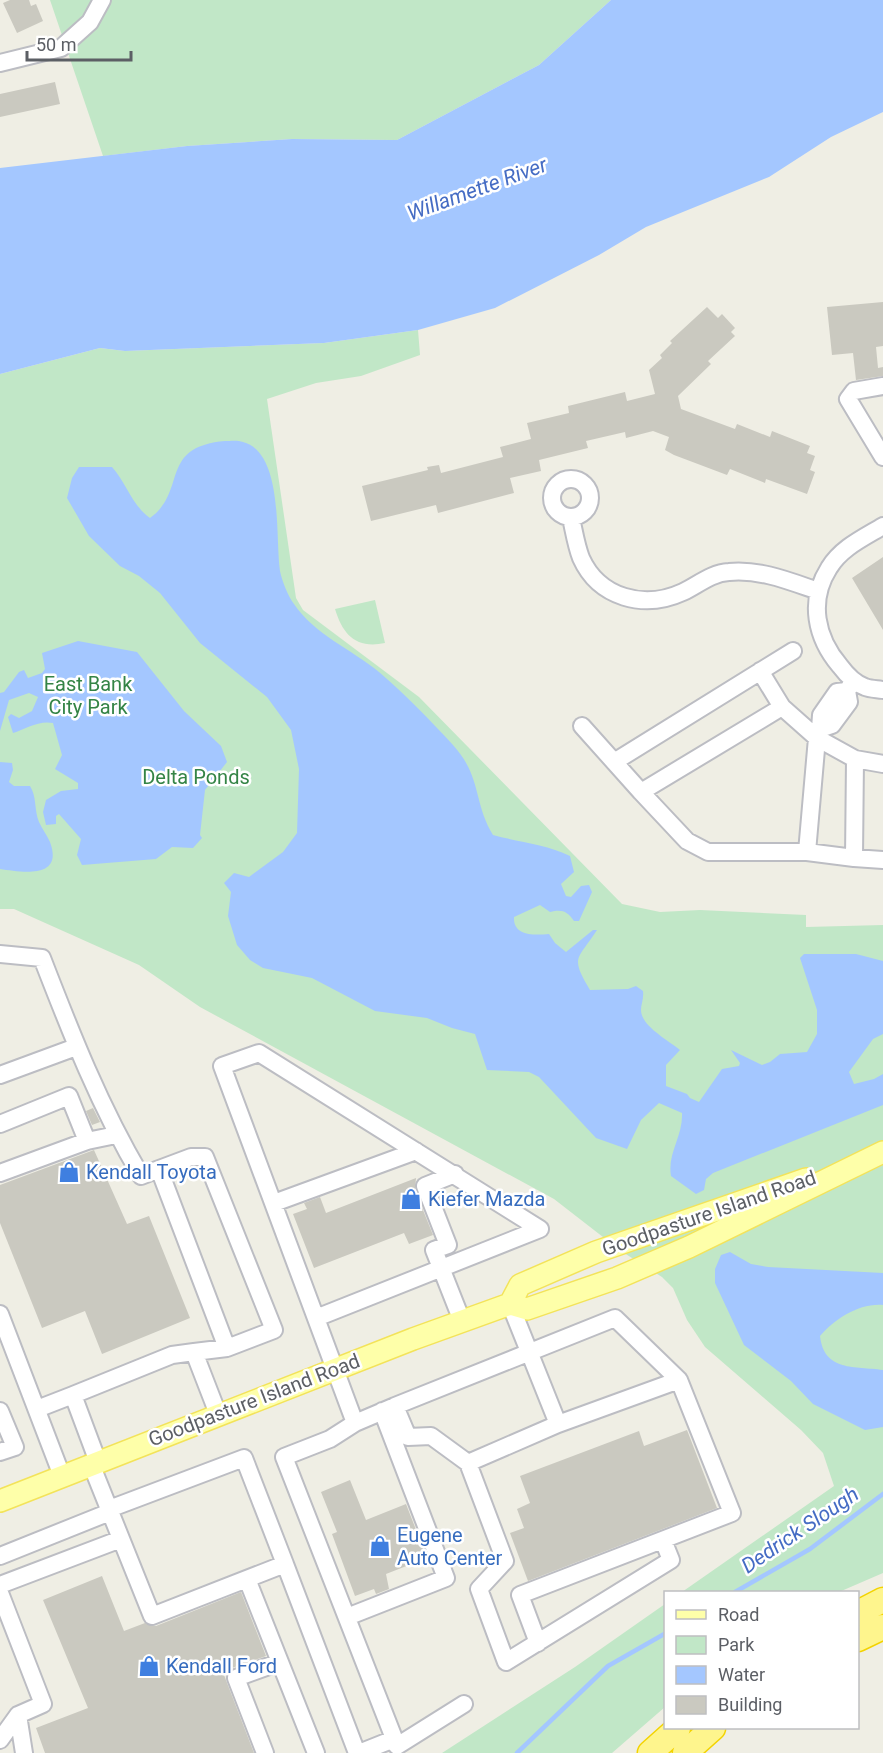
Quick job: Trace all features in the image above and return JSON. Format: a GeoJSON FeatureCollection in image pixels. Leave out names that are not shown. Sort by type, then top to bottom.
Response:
{"type":"FeatureCollection","features":[{"type":"Feature","properties":{"kind":"highway"},"geometry":{"type":"LineString","coordinates":[[859,1612],[883,1600]]}},
{"type":"Feature","properties":{"kind":"highway"},"geometry":{"type":"LineString","coordinates":[[859,1639],[883,1627]]}},
{"type":"Feature","properties":{"kind":"highway"},"geometry":{"type":"LineString","coordinates":[[650,1753],[677,1729]]}},
{"type":"Feature","properties":{"kind":"highway"},"geometry":{"type":"LineString","coordinates":[[685,1753],[712,1729]]}},
{"type":"Feature","properties":{"kind":"main road","name":"Goodpasture Island Road"},"geometry":{"type":"LineString","coordinates":[[0,1501],[218,1414],[462,1321],[510,1304],[527,1309],[627,1273],[689,1247],[883,1152]]}},
{"type":"Feature","properties":{"kind":"main road","name":"Goodpasture Island Road"},"geometry":{"type":"LineString","coordinates":[[510,1304],[520,1285],[596,1252],[785,1185],[853,1165]]}},
{"type":"Feature","properties":{"kind":"street"},"geometry":{"type":"LineString","coordinates":[[0,63],[56,51],[82,32],[97,12],[102,0]]}},
{"type":"Feature","properties":{"kind":"street"},"geometry":{"type":"LineString","coordinates":[[883,386],[854,391],[848,399],[883,457]]}},
{"type":"Feature","properties":{"kind":"street"},"geometry":{"type":"LineString","coordinates":[[571,518],[578,551],[587,569],[605,588],[631,600],[658,599],[681,593],[704,579],[737,571],[748,571],[778,578],[818,591]]}},
{"type":"Feature","properties":{"kind":"street"},"geometry":{"type":"LineString","coordinates":[[807,852],[819,734],[832,725],[849,702],[850,685],[823,642],[816,611],[818,591],[829,567],[840,554],[883,526]]}},
{"type":"Feature","properties":{"kind":"street"},"geometry":{"type":"LineString","coordinates":[[615,762],[793,651]]}},
{"type":"Feature","properties":{"kind":"street"},"geometry":{"type":"LineString","coordinates":[[760,671],[782,707],[855,759],[883,764]]}},
{"type":"Feature","properties":{"kind":"street"},"geometry":{"type":"LineString","coordinates":[[850,685],[883,690]]}},
{"type":"Feature","properties":{"kind":"street"},"geometry":{"type":"LineString","coordinates":[[641,792],[782,707]]}},
{"type":"Feature","properties":{"kind":"street"},"geometry":{"type":"LineString","coordinates":[[582,726],[687,841],[708,852],[807,852],[883,860]]}},
{"type":"Feature","properties":{"kind":"street"},"geometry":{"type":"LineString","coordinates":[[854,858],[855,759]]}},
{"type":"Feature","properties":{"kind":"street"},"geometry":{"type":"LineString","coordinates":[[0,954],[42,958],[76,1047],[116,1135],[141,1176],[191,1157],[205,1157],[274,1330],[227,1348],[172,1355],[37,1409]]}},
{"type":"Feature","properties":{"kind":"street"},"geometry":{"type":"LineString","coordinates":[[0,1075],[76,1047]]}},
{"type":"Feature","properties":{"kind":"street"},"geometry":{"type":"LineString","coordinates":[[316,1318],[540,1229],[259,1053],[222,1066],[355,1423]]}},
{"type":"Feature","properties":{"kind":"street"},"geometry":{"type":"LineString","coordinates":[[0,1124],[69,1096],[87,1141]]}},
{"type":"Feature","properties":{"kind":"street"},"geometry":{"type":"LineString","coordinates":[[0,1173],[87,1141],[116,1135]]}},
{"type":"Feature","properties":{"kind":"street"},"geometry":{"type":"LineString","coordinates":[[274,1203],[416,1151]]}},
{"type":"Feature","properties":{"kind":"street"},"geometry":{"type":"LineString","coordinates":[[159,1169],[227,1348]]}},
{"type":"Feature","properties":{"kind":"street"},"geometry":{"type":"LineString","coordinates":[[455,1174],[425,1186],[448,1245],[434,1250],[462,1321]]}},
{"type":"Feature","properties":{"kind":"street"},"geometry":{"type":"LineString","coordinates":[[510,1304],[558,1424]]}},
{"type":"Feature","properties":{"kind":"street"},"geometry":{"type":"LineString","coordinates":[[0,1314],[62,1476]]}},
{"type":"Feature","properties":{"kind":"street"},"geometry":{"type":"LineString","coordinates":[[464,1704],[404,1744],[397,1746],[284,1457],[330,1439],[355,1423],[388,1409],[615,1318],[680,1380],[732,1513],[520,1595],[538,1643]]}},
{"type":"Feature","properties":{"kind":"street"},"geometry":{"type":"LineString","coordinates":[[194,1352],[218,1414]]}},
{"type":"Feature","properties":{"kind":"street"},"geometry":{"type":"LineString","coordinates":[[468,1463],[558,1424],[680,1380]]}},
{"type":"Feature","properties":{"kind":"street"},"geometry":{"type":"LineString","coordinates":[[73,1395],[110,1510],[152,1616],[285,1564]]}},
{"type":"Feature","properties":{"kind":"street"},"geometry":{"type":"LineString","coordinates":[[388,1409],[408,1437],[431,1436],[468,1463],[505,1562],[478,1589],[506,1662],[671,1560],[663,1540]]}},
{"type":"Feature","properties":{"kind":"street"},"geometry":{"type":"LineString","coordinates":[[347,1617],[446,1578],[388,1409]]}},
{"type":"Feature","properties":{"kind":"street"},"geometry":{"type":"LineString","coordinates":[[0,1411],[15,1447],[0,1452]]}},
{"type":"Feature","properties":{"kind":"street"},"geometry":{"type":"LineString","coordinates":[[0,1556],[244,1458],[358,1753],[394,1739]]}},
{"type":"Feature","properties":{"kind":"street"},"geometry":{"type":"LineString","coordinates":[[0,1585],[121,1539]]}},
{"type":"Feature","properties":{"kind":"street"},"geometry":{"type":"LineString","coordinates":[[247,1579],[316,1753]]}},
{"type":"Feature","properties":{"kind":"street"},"geometry":{"type":"LineString","coordinates":[[0,1593],[43,1704],[18,1715],[0,1740]]}},
{"type":"Feature","properties":{"kind":"street"},"geometry":{"type":"LineString","coordinates":[[265,1753],[236,1678],[280,1662]]}},
{"type":"Feature","properties":{"kind":"street"},"geometry":{"type":"LineString","coordinates":[[18,1715],[24,1753]]}},
{"type":"Feature","properties":{"kind":"green space"},"geometry":{"type":"Polygon","coordinates":[[[50,0],[611,0],[539,65],[397,140],[292,139],[187,146],[103,156],[50,0]]]}},
{"type":"Feature","properties":{"kind":"green space","name":"Delta Ponds"},"geometry":{"type":"Polygon","coordinates":[[[418,330],[420,355],[361,376],[316,383],[267,399],[296,598],[303,610],[419,697],[622,904],[660,912],[700,910],[806,915],[806,927],[883,925],[883,1573],[841,1591],[683,1591],[834,1486],[823,1453],[801,1430],[705,1347],[687,1320],[673,1288],[662,1277],[621,1251],[554,1199],[200,1007],[139,965],[14,909],[0,909],[0,374],[100,348],[125,351],[324,343],[418,330]]]}},
{"type":"Feature","properties":{"kind":"green space"},"geometry":{"type":"Polygon","coordinates":[[[375,600],[385,643],[359,642],[347,633],[335,609],[375,600]]]}},
{"type":"Feature","properties":{"kind":"green space"},"geometry":{"type":"Polygon","coordinates":[[[664,1605],[664,1708],[612,1753],[442,1753],[575,1667],[664,1605]]]}},
{"type":"Feature","properties":{"kind":"water","name":"Willamette River"},"geometry":{"type":"Polygon","coordinates":[[[611,0],[883,0],[883,112],[831,137],[769,177],[646,227],[599,255],[495,308],[418,330],[324,343],[125,351],[100,348],[0,374],[0,168],[187,146],[292,139],[397,140],[539,65],[611,0]]]}},
{"type":"Feature","properties":{"kind":"water"},"geometry":{"type":"Polygon","coordinates":[[[225,441],[243,442],[256,449],[265,462],[275,498],[281,575],[290,597],[302,615],[322,633],[379,672],[453,745],[469,768],[482,812],[493,835],[542,846],[570,856],[574,872],[561,884],[566,896],[571,897],[581,886],[589,885],[592,892],[579,921],[574,921],[564,912],[550,912],[540,905],[514,917],[515,924],[517,928],[526,933],[549,934],[555,943],[566,952],[593,930],[597,930],[578,959],[580,971],[590,990],[628,989],[636,986],[643,991],[641,1010],[645,1022],[680,1050],[666,1065],[666,1086],[687,1094],[699,1102],[722,1069],[739,1066],[740,1063],[731,1050],[762,1065],[780,1054],[807,1052],[817,1034],[817,1010],[800,958],[804,954],[856,954],[883,961],[883,1034],[873,1039],[849,1072],[854,1084],[883,1074],[883,1105],[713,1173],[706,1179],[704,1190],[696,1194],[671,1176],[671,1160],[682,1122],[682,1113],[659,1103],[641,1120],[627,1149],[596,1138],[539,1077],[529,1072],[487,1070],[475,1034],[427,1018],[375,1011],[312,978],[263,968],[250,960],[237,945],[228,916],[231,892],[224,883],[234,873],[249,877],[283,852],[297,833],[299,769],[291,730],[267,697],[200,643],[160,593],[139,576],[120,566],[89,536],[67,498],[72,478],[79,467],[112,467],[138,507],[150,518],[161,507],[182,461],[190,452],[204,445],[225,441]]]}},
{"type":"Feature","properties":{"kind":"water"},"geometry":{"type":"Polygon","coordinates":[[[78,641],[137,652],[184,711],[221,746],[227,762],[205,790],[200,835],[202,838],[193,848],[172,847],[156,859],[82,865],[77,855],[81,839],[59,814],[56,816],[56,824],[46,825],[43,812],[46,800],[61,791],[78,789],[78,783],[55,769],[62,755],[53,723],[37,724],[13,733],[8,717],[11,714],[19,718],[32,711],[38,697],[29,693],[9,700],[0,731],[0,693],[4,692],[19,672],[24,670],[28,678],[42,673],[45,669],[42,653],[78,641]]]}},
{"type":"Feature","properties":{"kind":"water"},"geometry":{"type":"Polygon","coordinates":[[[0,762],[12,763],[13,770],[9,782],[14,786],[30,786],[32,790],[37,817],[50,842],[53,854],[51,863],[46,868],[29,872],[0,869],[0,762]]]}},
{"type":"Feature","properties":{"kind":"water"},"geometry":{"type":"Polygon","coordinates":[[[730,1252],[751,1264],[768,1267],[883,1273],[883,1305],[856,1309],[833,1324],[820,1336],[823,1348],[834,1362],[852,1367],[883,1370],[883,1427],[865,1430],[813,1404],[791,1381],[744,1345],[715,1283],[715,1269],[721,1255],[730,1252]]]}},
{"type":"Feature","properties":{"kind":"building"},"geometry":{"type":"Polygon","coordinates":[[[10,0],[29,0],[31,6],[36,4],[43,21],[17,33],[3,3],[10,0]]]}},
{"type":"Feature","properties":{"kind":"building"},"geometry":{"type":"Polygon","coordinates":[[[55,82],[60,104],[0,117],[0,94],[55,82]]]}},
{"type":"Feature","properties":{"kind":"building"},"geometry":{"type":"Polygon","coordinates":[[[883,302],[883,346],[876,347],[878,368],[883,367],[883,376],[856,380],[853,353],[832,355],[827,307],[883,302]]]}},
{"type":"Feature","properties":{"kind":"building"},"geometry":{"type":"Polygon","coordinates":[[[707,307],[718,318],[722,314],[735,328],[731,332],[735,336],[708,361],[711,364],[678,396],[681,409],[735,429],[737,424],[770,437],[772,431],[810,446],[807,453],[815,456],[810,470],[815,472],[807,494],[766,479],[765,483],[730,469],[727,475],[674,455],[665,450],[669,437],[653,431],[626,438],[625,432],[586,441],[588,448],[539,460],[541,471],[510,478],[514,493],[438,513],[436,505],[371,521],[362,486],[428,470],[427,467],[439,465],[441,473],[503,457],[500,447],[531,439],[527,423],[569,413],[568,406],[625,392],[627,401],[655,394],[649,370],[662,358],[660,355],[672,343],[670,341],[707,307]]]}},
{"type":"Feature","properties":{"kind":"building"},"geometry":{"type":"Polygon","coordinates":[[[883,557],[883,630],[852,578],[883,557]]]}},
{"type":"Feature","properties":{"kind":"building"},"geometry":{"type":"Polygon","coordinates":[[[93,1108],[100,1122],[92,1125],[86,1111],[93,1108]]]}},
{"type":"Feature","properties":{"kind":"building"},"geometry":{"type":"Polygon","coordinates":[[[94,1150],[127,1224],[149,1216],[190,1318],[102,1354],[85,1311],[42,1328],[0,1223],[0,1185],[94,1150]]]}},
{"type":"Feature","properties":{"kind":"building"},"geometry":{"type":"Polygon","coordinates":[[[416,1178],[415,1190],[433,1235],[409,1244],[404,1233],[314,1268],[293,1214],[307,1209],[304,1203],[320,1197],[326,1213],[416,1178]]]}},
{"type":"Feature","properties":{"kind":"building"},"geometry":{"type":"Polygon","coordinates":[[[687,1430],[717,1508],[528,1581],[510,1533],[524,1528],[517,1509],[530,1503],[520,1476],[639,1431],[644,1446],[687,1430]]]}},
{"type":"Feature","properties":{"kind":"building","name":"Eugene Auto Center"},"geometry":{"type":"Polygon","coordinates":[[[350,1480],[366,1520],[406,1504],[427,1558],[386,1574],[389,1589],[376,1594],[374,1589],[355,1596],[332,1534],[337,1532],[321,1492],[350,1480]]]}},
{"type":"Feature","properties":{"kind":"building"},"geometry":{"type":"Polygon","coordinates":[[[102,1576],[124,1631],[145,1623],[156,1626],[241,1592],[266,1656],[232,1668],[224,1675],[254,1753],[45,1753],[36,1728],[88,1708],[43,1600],[102,1576]]]}},
{"type":"Feature","properties":{"kind":"waterway","name":"Dedrick Slough"},"geometry":{"type":"LineString","coordinates":[[737,1591],[810,1549],[883,1494]]}},
{"type":"Feature","properties":{"kind":"waterway","name":"Dedrick Slough"},"geometry":{"type":"LineString","coordinates":[[517,1753],[608,1666],[664,1634]]}},
{"type":"Feature","properties":{"kind":"place","name":"Kendall Toyota"},"geometry":{"type":"Point","coordinates":[69,1172]}},
{"type":"Feature","properties":{"kind":"place","name":"Kiefer Mazda"},"geometry":{"type":"Point","coordinates":[411,1199]}},
{"type":"Feature","properties":{"kind":"place","name":"Eugene Auto Center"},"geometry":{"type":"Point","coordinates":[380,1546]}},
{"type":"Feature","properties":{"kind":"place","name":"Kendall Ford"},"geometry":{"type":"Point","coordinates":[149,1666]}},
{"type":"Feature","properties":{"kind":"park label","name":"East Bank City Park"},"geometry":{"type":"Point","coordinates":[88,696]}}]}
